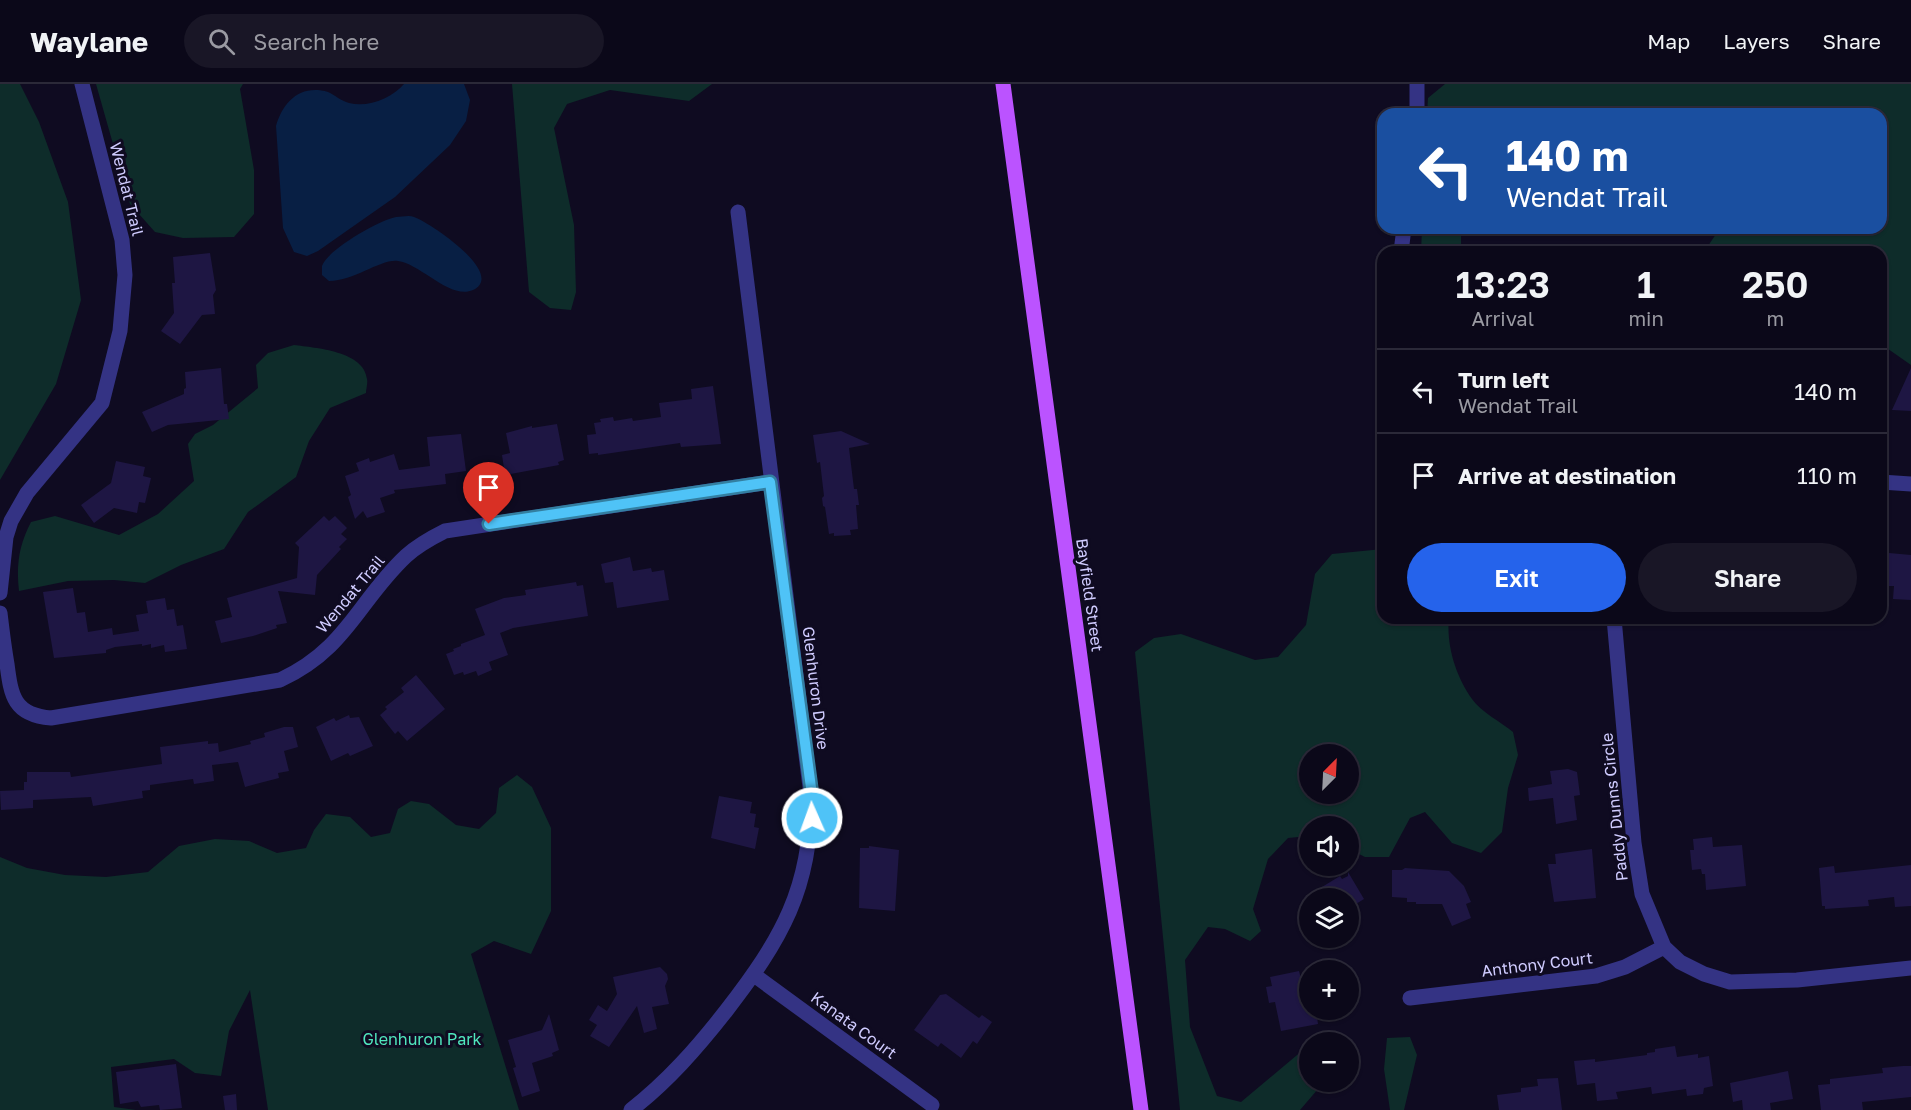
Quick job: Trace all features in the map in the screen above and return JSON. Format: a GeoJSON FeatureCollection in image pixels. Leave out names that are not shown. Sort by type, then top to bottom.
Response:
{"type":"FeatureCollection","features":[{"type":"Feature","properties":{"kind":"main road","name":"Bayfield Street"},"geometry":{"type":"LineString","coordinates":[[1003,84],[1141,1110]]}},
{"type":"Feature","properties":{"kind":"street","name":"Wendat Trail"},"geometry":{"type":"LineString","coordinates":[[0,593],[3,556],[11,521],[27,493],[102,403],[120,332],[125,274],[123,240],[82,84]]}},
{"type":"Feature","properties":{"kind":"street"},"geometry":{"type":"LineString","coordinates":[[1417,84],[1417,108]]}},
{"type":"Feature","properties":{"kind":"street","name":"Glenhuron Drive"},"geometry":{"type":"LineString","coordinates":[[631,1110],[691,1056],[754,975],[775,943],[796,899],[808,857],[812,795],[770,482],[738,212]]}},
{"type":"Feature","properties":{"kind":"street","name":"Wendat Trail"},"geometry":{"type":"LineString","coordinates":[[0,613],[10,692],[20,706],[37,716],[51,718],[280,680],[324,654],[395,567],[421,544],[445,531],[770,482]]}},
{"type":"Feature","properties":{"kind":"street"},"geometry":{"type":"LineString","coordinates":[[1887,482],[1911,484]]}},
{"type":"Feature","properties":{"kind":"street","name":"Paddy Dunns Circle"},"geometry":{"type":"LineString","coordinates":[[1615,624],[1634,843],[1642,894],[1664,947],[1680,962],[1730,982],[1797,980],[1911,968]]}},
{"type":"Feature","properties":{"kind":"street","name":"Anthony Court"},"geometry":{"type":"LineString","coordinates":[[1410,998],[1596,976],[1625,967],[1664,947]]}},
{"type":"Feature","properties":{"kind":"street","name":"Kanata Court"},"geometry":{"type":"LineString","coordinates":[[754,975],[932,1105]]}},
{"type":"Feature","properties":{"kind":"green space"},"geometry":{"type":"Polygon","coordinates":[[[0,84],[20,84],[39,122],[68,202],[81,300],[56,384],[0,480],[0,84]]]}},
{"type":"Feature","properties":{"kind":"green space"},"geometry":{"type":"Polygon","coordinates":[[[96,84],[243,84],[240,89],[254,170],[254,214],[234,237],[183,238],[155,232],[130,204],[96,84]]]}},
{"type":"Feature","properties":{"kind":"green space"},"geometry":{"type":"Polygon","coordinates":[[[512,84],[712,84],[689,101],[610,90],[567,104],[554,128],[574,225],[576,292],[571,310],[550,308],[529,292],[512,84]]]}},
{"type":"Feature","properties":{"kind":"green space"},"geometry":{"type":"Polygon","coordinates":[[[1445,84],[1911,84],[1911,365],[1887,348],[1887,246],[1708,246],[1716,234],[1887,234],[1887,108],[1427,108],[1428,98],[1445,84]]]}},
{"type":"Feature","properties":{"kind":"green space"},"geometry":{"type":"Polygon","coordinates":[[[1422,234],[1461,234],[1461,246],[1421,246],[1422,234]]]}},
{"type":"Feature","properties":{"kind":"green space"},"geometry":{"type":"Polygon","coordinates":[[[294,345],[338,353],[357,362],[364,370],[367,379],[366,393],[330,408],[309,441],[296,477],[248,512],[224,549],[181,565],[145,583],[114,580],[68,581],[19,591],[19,555],[31,522],[55,516],[119,535],[158,514],[194,481],[188,444],[195,434],[213,425],[258,388],[256,365],[268,353],[294,345]]]}},
{"type":"Feature","properties":{"kind":"green space"},"geometry":{"type":"Polygon","coordinates":[[[1377,550],[1377,624],[1448,624],[1453,660],[1466,690],[1481,708],[1513,732],[1518,755],[1508,788],[1502,832],[1481,853],[1452,843],[1425,812],[1410,818],[1389,857],[1365,857],[1359,854],[1359,816],[1299,816],[1299,837],[1288,838],[1268,859],[1253,909],[1261,931],[1250,941],[1225,929],[1208,927],[1185,960],[1190,1027],[1217,1096],[1241,1102],[1299,1053],[1299,1092],[1315,1092],[1300,1110],[1180,1110],[1135,652],[1154,638],[1181,634],[1255,660],[1278,657],[1306,625],[1315,574],[1332,554],[1377,550]]]}},
{"type":"Feature","properties":{"kind":"green space","name":"Glenhuron Park"},"geometry":{"type":"Polygon","coordinates":[[[517,775],[532,787],[551,828],[551,911],[531,954],[494,941],[471,954],[519,1110],[268,1110],[250,990],[229,1031],[221,1076],[195,1073],[174,1059],[111,1067],[114,1107],[136,1110],[0,1110],[0,857],[27,868],[65,875],[106,877],[148,872],[179,846],[215,839],[249,841],[277,853],[306,848],[314,830],[326,814],[350,817],[371,837],[390,833],[398,809],[411,801],[429,804],[456,825],[479,829],[496,813],[499,788],[517,775]]]}},
{"type":"Feature","properties":{"kind":"green space"},"geometry":{"type":"Polygon","coordinates":[[[1410,1037],[1417,1055],[1404,1110],[1390,1110],[1384,1069],[1387,1038],[1410,1037]]]}},
{"type":"Feature","properties":{"kind":"water"},"geometry":{"type":"Polygon","coordinates":[[[404,84],[464,84],[470,100],[466,121],[450,145],[395,197],[318,251],[307,256],[294,252],[283,228],[276,126],[283,109],[294,97],[309,91],[328,92],[346,102],[364,104],[379,101],[393,94],[404,84]]]}},
{"type":"Feature","properties":{"kind":"water"},"geometry":{"type":"Polygon","coordinates":[[[396,217],[414,217],[448,238],[473,261],[480,273],[481,282],[473,290],[464,292],[455,290],[416,268],[398,261],[383,263],[339,280],[329,281],[322,275],[322,266],[326,259],[344,244],[367,229],[396,217]]]}},
{"type":"Feature","properties":{"kind":"building"},"geometry":{"type":"Polygon","coordinates":[[[210,253],[216,290],[213,295],[215,314],[202,315],[180,344],[161,331],[174,313],[173,257],[210,253]]]}},
{"type":"Feature","properties":{"kind":"building"},"geometry":{"type":"Polygon","coordinates":[[[221,368],[224,404],[227,404],[229,419],[168,425],[152,432],[142,412],[184,394],[185,372],[221,368]]]}},
{"type":"Feature","properties":{"kind":"building"},"geometry":{"type":"Polygon","coordinates":[[[1911,368],[1911,411],[1892,410],[1911,368]]]}},
{"type":"Feature","properties":{"kind":"building"},"geometry":{"type":"Polygon","coordinates":[[[713,386],[721,444],[681,447],[680,443],[598,455],[598,453],[589,454],[587,435],[596,434],[594,423],[601,422],[600,419],[613,417],[614,421],[632,418],[633,421],[661,417],[659,403],[692,399],[691,389],[713,386]]]}},
{"type":"Feature","properties":{"kind":"building"},"geometry":{"type":"Polygon","coordinates":[[[557,424],[564,460],[558,462],[559,465],[505,475],[502,455],[510,453],[506,433],[532,426],[532,428],[557,424]]]}},
{"type":"Feature","properties":{"kind":"building"},"geometry":{"type":"Polygon","coordinates":[[[841,431],[870,444],[849,448],[854,489],[857,489],[859,505],[856,505],[858,529],[850,530],[851,535],[834,536],[834,533],[829,534],[823,506],[820,462],[817,463],[813,435],[841,431]]]}},
{"type":"Feature","properties":{"kind":"building"},"geometry":{"type":"Polygon","coordinates":[[[461,434],[466,471],[445,474],[446,484],[394,490],[395,493],[380,498],[385,512],[367,518],[363,511],[355,519],[348,497],[351,495],[345,476],[359,471],[356,463],[369,458],[370,462],[394,454],[399,470],[430,466],[427,437],[461,434]]]}},
{"type":"Feature","properties":{"kind":"building"},"geometry":{"type":"Polygon","coordinates":[[[116,461],[145,467],[143,476],[151,478],[145,503],[139,502],[137,513],[114,508],[94,523],[81,505],[111,483],[116,461]]]}},
{"type":"Feature","properties":{"kind":"building"},"geometry":{"type":"Polygon","coordinates":[[[324,516],[329,521],[335,516],[347,528],[341,534],[347,539],[317,575],[315,595],[278,591],[287,623],[276,625],[277,628],[253,636],[221,643],[215,621],[232,617],[227,598],[297,578],[299,547],[295,543],[324,516]]]}},
{"type":"Feature","properties":{"kind":"building"},"geometry":{"type":"Polygon","coordinates":[[[1887,554],[1911,555],[1911,600],[1893,599],[1894,586],[1887,586],[1887,554]]]}},
{"type":"Feature","properties":{"kind":"building"},"geometry":{"type":"Polygon","coordinates":[[[630,557],[633,571],[651,568],[652,572],[664,570],[669,600],[617,608],[613,582],[605,583],[601,564],[630,557]]]}},
{"type":"Feature","properties":{"kind":"building"},"geometry":{"type":"Polygon","coordinates":[[[576,582],[577,586],[583,585],[588,616],[513,628],[500,633],[508,655],[489,662],[492,670],[478,676],[476,671],[454,675],[446,654],[454,651],[453,649],[461,644],[485,635],[475,609],[504,598],[526,595],[525,590],[576,582]]]}},
{"type":"Feature","properties":{"kind":"building"},"geometry":{"type":"Polygon","coordinates":[[[73,588],[77,613],[85,612],[88,632],[112,628],[113,635],[139,631],[136,615],[148,613],[146,601],[165,598],[167,610],[174,609],[177,626],[183,625],[187,649],[165,652],[164,645],[151,648],[151,644],[142,646],[142,644],[115,647],[106,650],[106,653],[54,658],[43,592],[73,588]]]}},
{"type":"Feature","properties":{"kind":"building"},"geometry":{"type":"Polygon","coordinates":[[[416,675],[445,709],[407,741],[398,731],[395,734],[380,715],[387,709],[385,707],[404,692],[401,688],[416,675]]]}},
{"type":"Feature","properties":{"kind":"building"},"geometry":{"type":"Polygon","coordinates":[[[349,715],[350,718],[359,717],[373,746],[350,756],[348,753],[331,761],[316,727],[334,718],[336,721],[349,715]]]}},
{"type":"Feature","properties":{"kind":"building"},"geometry":{"type":"Polygon","coordinates":[[[284,727],[293,727],[298,747],[284,751],[289,771],[278,773],[279,778],[245,787],[238,762],[212,765],[214,781],[194,784],[193,779],[150,785],[150,790],[142,791],[143,798],[93,806],[91,797],[33,800],[33,808],[1,810],[0,791],[24,790],[27,772],[70,772],[71,777],[162,764],[160,747],[208,741],[208,744],[218,743],[219,752],[251,744],[250,741],[265,737],[264,733],[284,727]]]}},
{"type":"Feature","properties":{"kind":"building"},"geometry":{"type":"Polygon","coordinates":[[[1568,769],[1577,772],[1580,795],[1574,796],[1577,820],[1556,824],[1553,798],[1529,801],[1528,788],[1552,784],[1550,771],[1568,769]]]}},
{"type":"Feature","properties":{"kind":"building"},"geometry":{"type":"Polygon","coordinates":[[[719,796],[752,802],[750,813],[756,814],[754,827],[759,828],[755,849],[711,838],[719,796]]]}},
{"type":"Feature","properties":{"kind":"building"},"geometry":{"type":"Polygon","coordinates":[[[1712,837],[1713,847],[1742,845],[1746,886],[1706,890],[1705,874],[1702,874],[1701,869],[1692,870],[1690,850],[1694,850],[1693,839],[1712,837]]]}},
{"type":"Feature","properties":{"kind":"building"},"geometry":{"type":"Polygon","coordinates":[[[869,846],[899,850],[895,911],[859,908],[860,848],[869,848],[869,846]]]}},
{"type":"Feature","properties":{"kind":"building"},"geometry":{"type":"Polygon","coordinates":[[[1592,849],[1596,898],[1554,902],[1548,864],[1556,864],[1555,854],[1592,849]]]}},
{"type":"Feature","properties":{"kind":"building"},"geometry":{"type":"Polygon","coordinates":[[[1911,865],[1911,906],[1895,907],[1894,897],[1868,900],[1869,906],[1825,909],[1825,906],[1822,906],[1819,868],[1834,866],[1835,873],[1911,865]]]}},
{"type":"Feature","properties":{"kind":"building"},"geometry":{"type":"Polygon","coordinates":[[[1405,868],[1449,871],[1464,886],[1471,902],[1466,904],[1471,918],[1452,926],[1442,904],[1416,904],[1416,902],[1407,902],[1407,898],[1392,897],[1392,870],[1405,868]]]}},
{"type":"Feature","properties":{"kind":"building"},"geometry":{"type":"Polygon","coordinates":[[[1340,876],[1342,879],[1350,876],[1357,888],[1320,888],[1340,876]]]}},
{"type":"Feature","properties":{"kind":"building"},"geometry":{"type":"Polygon","coordinates":[[[1359,891],[1364,899],[1359,902],[1359,891]]]}},
{"type":"Feature","properties":{"kind":"building"},"geometry":{"type":"Polygon","coordinates":[[[660,967],[667,974],[668,979],[665,986],[669,1004],[652,1007],[657,1029],[644,1033],[637,1006],[609,1047],[590,1036],[597,1025],[589,1020],[598,1005],[607,1011],[617,994],[613,977],[660,967]]]}},
{"type":"Feature","properties":{"kind":"building"},"geometry":{"type":"Polygon","coordinates":[[[1299,971],[1299,1020],[1317,1020],[1318,1024],[1281,1031],[1275,1002],[1269,1003],[1266,987],[1272,986],[1270,977],[1299,971]]]}},
{"type":"Feature","properties":{"kind":"building"},"geometry":{"type":"Polygon","coordinates":[[[946,994],[979,1018],[982,1015],[992,1022],[977,1044],[973,1041],[961,1058],[941,1043],[938,1047],[914,1030],[940,995],[946,994]]]}},
{"type":"Feature","properties":{"kind":"building"},"geometry":{"type":"Polygon","coordinates":[[[549,1014],[559,1050],[552,1053],[553,1056],[532,1063],[540,1091],[522,1097],[513,1068],[516,1067],[508,1040],[542,1030],[549,1014]]]}},
{"type":"Feature","properties":{"kind":"building"},"geometry":{"type":"Polygon","coordinates":[[[1675,1046],[1677,1057],[1698,1054],[1698,1058],[1709,1056],[1713,1086],[1704,1088],[1703,1094],[1687,1096],[1686,1089],[1652,1094],[1651,1087],[1616,1092],[1618,1099],[1597,1101],[1595,1083],[1577,1085],[1574,1061],[1595,1059],[1595,1062],[1647,1055],[1647,1053],[1655,1052],[1655,1049],[1675,1046]]]}},
{"type":"Feature","properties":{"kind":"building"},"geometry":{"type":"Polygon","coordinates":[[[176,1064],[182,1108],[160,1110],[159,1105],[141,1107],[138,1101],[120,1104],[116,1072],[176,1064]]]}},
{"type":"Feature","properties":{"kind":"building"},"geometry":{"type":"Polygon","coordinates":[[[1911,1066],[1911,1097],[1862,1102],[1863,1110],[1821,1110],[1818,1085],[1830,1084],[1830,1079],[1883,1073],[1882,1068],[1911,1066]]]}},
{"type":"Feature","properties":{"kind":"building"},"geometry":{"type":"Polygon","coordinates":[[[1788,1071],[1793,1099],[1770,1103],[1771,1110],[1743,1110],[1742,1100],[1733,1102],[1730,1083],[1788,1071]]]}},
{"type":"Feature","properties":{"kind":"building"},"geometry":{"type":"Polygon","coordinates":[[[1558,1078],[1562,1110],[1499,1110],[1497,1095],[1521,1092],[1521,1088],[1538,1086],[1537,1079],[1558,1078]]]}},
{"type":"Feature","properties":{"kind":"building"},"geometry":{"type":"Polygon","coordinates":[[[236,1094],[237,1110],[225,1110],[223,1096],[236,1094]]]}},
{"type":"Feature","properties":{"kind":"route"},"geometry":{"type":"LineString","coordinates":[[489,524],[770,482],[812,795],[812,818]]}}]}
